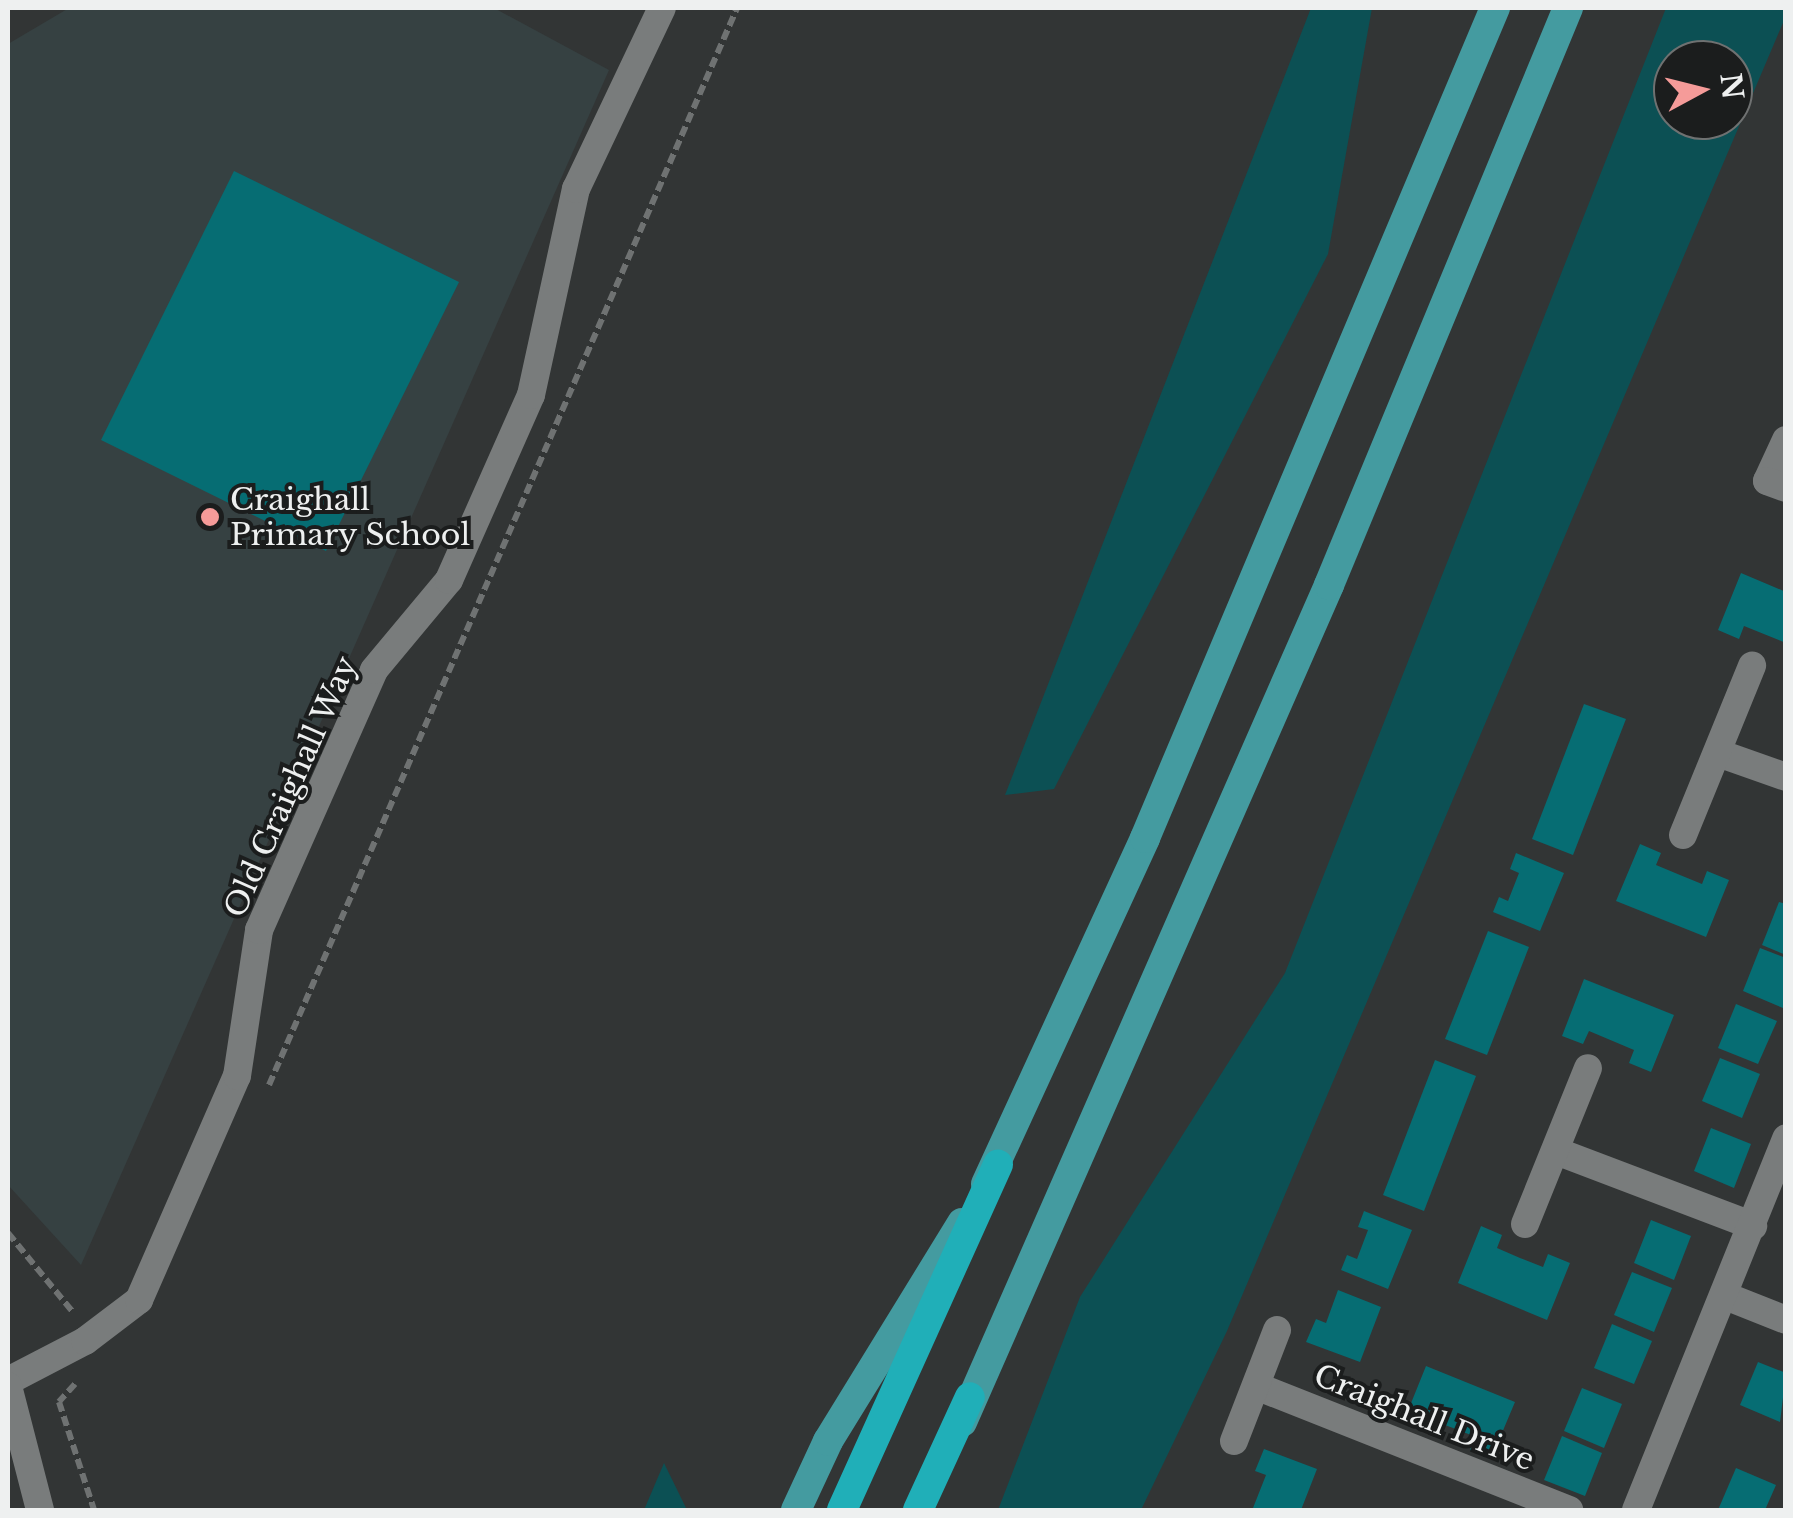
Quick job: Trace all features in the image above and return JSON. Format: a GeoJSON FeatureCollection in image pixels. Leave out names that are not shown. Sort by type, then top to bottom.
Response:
{"type":"FeatureCollection","features":[{"type":"Feature","properties":{"kind":"highway"},"geometry":{"type":"LineString","coordinates":[[842,1510],[998,1165]]}},
{"type":"Feature","properties":{"kind":"highway"},"geometry":{"type":"LineString","coordinates":[[918,1510],[970,1397]]}},
{"type":"Feature","properties":{"kind":"main road"},"geometry":{"type":"LineString","coordinates":[[796,1510],[828,1441],[998,1165],[1145,838],[1495,8]]}},
{"type":"Feature","properties":{"kind":"main road"},"geometry":{"type":"LineString","coordinates":[[935,1510],[970,1397],[1329,585],[1568,8]]}},
{"type":"Feature","properties":{"kind":"street","name":"Old Craighall Way"},"geometry":{"type":"LineString","coordinates":[[40,1510],[8,1384],[85,1341],[139,1300],[238,1076],[258,930],[374,670],[449,580],[523,412],[576,189],[662,8]]}},
{"type":"Feature","properties":{"kind":"street"},"geometry":{"type":"LineString","coordinates":[[1786,440],[1767,481],[1786,488]]}},
{"type":"Feature","properties":{"kind":"street"},"geometry":{"type":"LineString","coordinates":[[1683,835],[1752,666]]}},
{"type":"Feature","properties":{"kind":"street"},"geometry":{"type":"LineString","coordinates":[[1718,753],[1786,777]]}},
{"type":"Feature","properties":{"kind":"street"},"geometry":{"type":"LineString","coordinates":[[1525,1224],[1588,1068]]}},
{"type":"Feature","properties":{"kind":"street"},"geometry":{"type":"LineString","coordinates":[[1636,1510],[1728,1297],[1786,1138]]}},
{"type":"Feature","properties":{"kind":"street"},"geometry":{"type":"LineString","coordinates":[[1556,1151],[1754,1226]]}},
{"type":"Feature","properties":{"kind":"street"},"geometry":{"type":"LineString","coordinates":[[1728,1297],[1786,1320]]}},
{"type":"Feature","properties":{"kind":"street"},"geometry":{"type":"LineString","coordinates":[[1234,1442],[1277,1330]]}},
{"type":"Feature","properties":{"kind":"street","name":"Craighall Drive"},"geometry":{"type":"LineString","coordinates":[[1256,1386],[1569,1510]]}},
{"type":"Feature","properties":{"kind":"path"},"geometry":{"type":"LineString","coordinates":[[261,1104],[737,8]]}},
{"type":"Feature","properties":{"kind":"path"},"geometry":{"type":"LineString","coordinates":[[8,1233],[68,1299],[85,1341]]}},
{"type":"Feature","properties":{"kind":"path"},"geometry":{"type":"LineString","coordinates":[[88,1370],[59,1402],[94,1510]]}},
{"type":"Feature","properties":{"kind":"shaded area","name":"Craighall Primary School"},"geometry":{"type":"Polygon","coordinates":[[[69,8],[494,8],[609,70],[81,1265],[8,1185],[8,44],[69,8]]]}},
{"type":"Feature","properties":{"kind":"shaded area"},"geometry":{"type":"Polygon","coordinates":[[[1311,8],[1372,8],[1328,254],[1054,789],[1005,795],[1311,8]]]}},
{"type":"Feature","properties":{"kind":"shaded area"},"geometry":{"type":"Polygon","coordinates":[[[1666,8],[1785,8],[1785,18],[1753,93],[1753,40],[1653,40],[1666,8]]]}},
{"type":"Feature","properties":{"kind":"shaded area"},"geometry":{"type":"Polygon","coordinates":[[[1653,41],[1653,140],[1733,140],[1227,1331],[1141,1510],[998,1510],[1080,1297],[1285,973],[1653,41]]]}},
{"type":"Feature","properties":{"kind":"shaded area"},"geometry":{"type":"Polygon","coordinates":[[[664,1463],[687,1510],[644,1510],[664,1463]]]}},
{"type":"Feature","properties":{"kind":"building","name":"Craighall Primary School"},"geometry":{"type":"Polygon","coordinates":[[[234,171],[459,282],[326,551],[101,440],[234,171]]]}},
{"type":"Feature","properties":{"kind":"building"},"geometry":{"type":"Polygon","coordinates":[[[1741,573],[1786,592],[1786,643],[1744,626],[1739,639],[1718,630],[1741,573]]]}},
{"type":"Feature","properties":{"kind":"building"},"geometry":{"type":"Polygon","coordinates":[[[1584,704],[1626,719],[1573,855],[1532,839],[1584,704]]]}},
{"type":"Feature","properties":{"kind":"building"},"geometry":{"type":"Polygon","coordinates":[[[1640,844],[1661,853],[1656,865],[1702,884],[1707,871],[1729,880],[1706,937],[1616,901],[1640,844]]]}},
{"type":"Feature","properties":{"kind":"building"},"geometry":{"type":"Polygon","coordinates":[[[1516,853],[1564,873],[1540,931],[1493,912],[1499,897],[1508,901],[1519,873],[1510,869],[1516,853]]]}},
{"type":"Feature","properties":{"kind":"building"},"geometry":{"type":"Polygon","coordinates":[[[1779,902],[1786,904],[1786,955],[1762,945],[1779,902]]]}},
{"type":"Feature","properties":{"kind":"building"},"geometry":{"type":"Polygon","coordinates":[[[1488,931],[1529,947],[1487,1055],[1445,1039],[1488,931]]]}},
{"type":"Feature","properties":{"kind":"building"},"geometry":{"type":"Polygon","coordinates":[[[1760,948],[1786,958],[1783,1008],[1743,991],[1760,948]]]}},
{"type":"Feature","properties":{"kind":"building"},"geometry":{"type":"Polygon","coordinates":[[[1584,979],[1674,1015],[1651,1072],[1629,1063],[1634,1050],[1589,1031],[1583,1044],[1562,1036],[1584,979]]]}},
{"type":"Feature","properties":{"kind":"building"},"geometry":{"type":"Polygon","coordinates":[[[1736,1004],[1777,1021],[1758,1064],[1718,1048],[1736,1004]]]}},
{"type":"Feature","properties":{"kind":"building"},"geometry":{"type":"Polygon","coordinates":[[[1720,1058],[1760,1074],[1742,1118],[1702,1101],[1720,1058]]]}},
{"type":"Feature","properties":{"kind":"building"},"geometry":{"type":"Polygon","coordinates":[[[1435,1060],[1476,1076],[1424,1211],[1383,1195],[1435,1060]]]}},
{"type":"Feature","properties":{"kind":"building"},"geometry":{"type":"Polygon","coordinates":[[[1711,1128],[1751,1144],[1734,1188],[1694,1171],[1711,1128]]]}},
{"type":"Feature","properties":{"kind":"building"},"geometry":{"type":"Polygon","coordinates":[[[1364,1211],[1412,1230],[1388,1289],[1341,1270],[1347,1255],[1357,1259],[1368,1230],[1358,1227],[1364,1211]]]}},
{"type":"Feature","properties":{"kind":"building"},"geometry":{"type":"Polygon","coordinates":[[[1651,1220],[1691,1236],[1674,1280],[1634,1263],[1651,1220]]]}},
{"type":"Feature","properties":{"kind":"building"},"geometry":{"type":"Polygon","coordinates":[[[1481,1226],[1502,1235],[1497,1248],[1520,1258],[1543,1267],[1548,1254],[1570,1263],[1547,1320],[1458,1283],[1481,1226]]]}},
{"type":"Feature","properties":{"kind":"building"},"geometry":{"type":"Polygon","coordinates":[[[1632,1272],[1672,1288],[1654,1332],[1614,1315],[1632,1272]]]}},
{"type":"Feature","properties":{"kind":"building"},"geometry":{"type":"Polygon","coordinates":[[[1338,1290],[1381,1307],[1360,1362],[1306,1342],[1316,1319],[1326,1323],[1338,1290]]]}},
{"type":"Feature","properties":{"kind":"building"},"geometry":{"type":"Polygon","coordinates":[[[1612,1324],[1652,1341],[1634,1384],[1594,1368],[1612,1324]]]}},
{"type":"Feature","properties":{"kind":"building"},"geometry":{"type":"Polygon","coordinates":[[[1758,1362],[1786,1373],[1780,1422],[1740,1405],[1758,1362]]]}},
{"type":"Feature","properties":{"kind":"building"},"geometry":{"type":"Polygon","coordinates":[[[1426,1366],[1515,1402],[1491,1459],[1470,1450],[1476,1437],[1429,1419],[1424,1431],[1403,1423],[1426,1366]]]}},
{"type":"Feature","properties":{"kind":"building"},"geometry":{"type":"Polygon","coordinates":[[[1582,1388],[1622,1404],[1604,1448],[1564,1431],[1582,1388]]]}},
{"type":"Feature","properties":{"kind":"building"},"geometry":{"type":"Polygon","coordinates":[[[1562,1436],[1602,1453],[1585,1496],[1544,1480],[1562,1436]]]}},
{"type":"Feature","properties":{"kind":"building"},"geometry":{"type":"Polygon","coordinates":[[[1264,1449],[1317,1469],[1301,1510],[1253,1508],[1266,1475],[1255,1471],[1264,1449]]]}},
{"type":"Feature","properties":{"kind":"building"},"geometry":{"type":"Polygon","coordinates":[[[1736,1468],[1776,1485],[1765,1510],[1718,1510],[1736,1468]]]}},
{"type":"Feature","properties":{"kind":"place","name":"Craighall Primary School"},"geometry":{"type":"Point","coordinates":[210,517]}}]}
